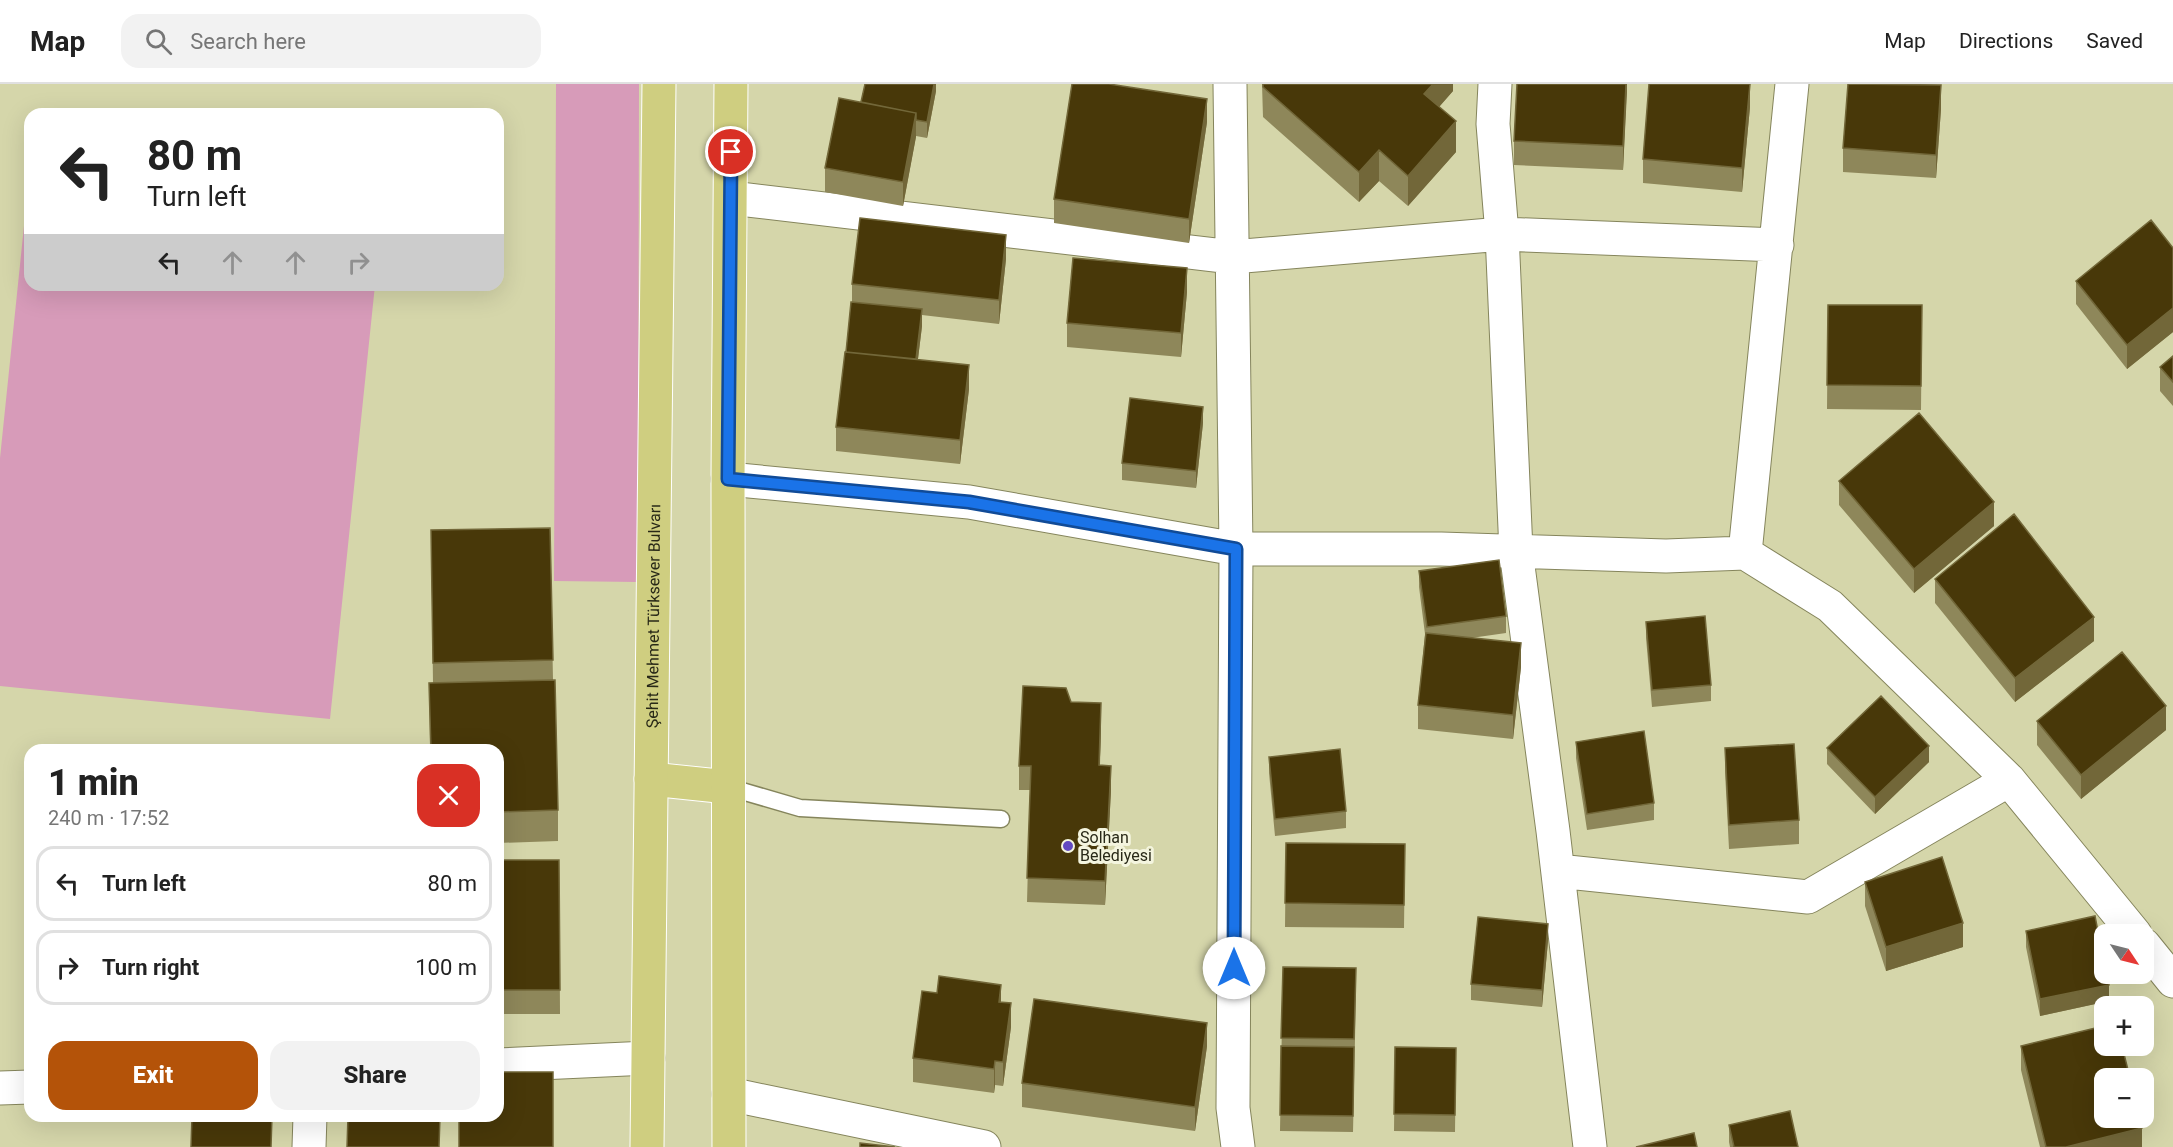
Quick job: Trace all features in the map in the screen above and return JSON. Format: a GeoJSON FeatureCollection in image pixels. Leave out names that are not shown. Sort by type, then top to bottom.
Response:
{"type":"FeatureCollection","features":[{"type":"Feature","properties":{"kind":"highway","name":"Şehit Mehmet Türksever Bulvarı"},"geometry":{"type":"LineString","coordinates":[[646,1147],[659,84]]}},
{"type":"Feature","properties":{"kind":"highway"},"geometry":{"type":"LineString","coordinates":[[729,1147],[728,479],[731,84]]}},
{"type":"Feature","properties":{"kind":"highway"},"geometry":{"type":"LineString","coordinates":[[651,779],[728,787]]}},
{"type":"Feature","properties":{"kind":"street"},"geometry":{"type":"LineString","coordinates":[[1230,84],[1236,549],[1233,1108],[1238,1147]]}},
{"type":"Feature","properties":{"kind":"street"},"geometry":{"type":"LineString","coordinates":[[1496,84],[1493,124],[1502,234],[1516,551],[1590,1147]]}},
{"type":"Feature","properties":{"kind":"street"},"geometry":{"type":"LineString","coordinates":[[1745,553],[1792,84]]}},
{"type":"Feature","properties":{"kind":"street"},"geometry":{"type":"LineString","coordinates":[[731,198],[1232,256],[1502,234],[1777,245]]}},
{"type":"Feature","properties":{"kind":"street"},"geometry":{"type":"LineString","coordinates":[[728,479],[969,502],[1236,549],[1516,551],[1666,556],[1745,553],[1830,606],[2009,780],[2127,924]]}},
{"type":"Feature","properties":{"kind":"street"},"geometry":{"type":"LineString","coordinates":[[1557,871],[1808,897],[2009,780]]}},
{"type":"Feature","properties":{"kind":"street"},"geometry":{"type":"LineString","coordinates":[[2154,957],[2173,981]]}},
{"type":"Feature","properties":{"kind":"street"},"geometry":{"type":"LineString","coordinates":[[504,1065],[648,1058]]}},
{"type":"Feature","properties":{"kind":"street"},"geometry":{"type":"LineString","coordinates":[[0,1088],[24,1087]]}},
{"type":"Feature","properties":{"kind":"street"},"geometry":{"type":"LineString","coordinates":[[729,1094],[984,1147]]}},
{"type":"Feature","properties":{"kind":"street"},"geometry":{"type":"LineString","coordinates":[[309,1147],[310,1122]]}},
{"type":"Feature","properties":{"kind":"lane"},"geometry":{"type":"LineString","coordinates":[[728,787],[800,808],[1001,819]]}},
{"type":"Feature","properties":{"kind":"shaded area"},"geometry":{"type":"Polygon","coordinates":[[[556,84],[639,84],[638,582],[554,581],[556,84]]]}},
{"type":"Feature","properties":{"kind":"shaded area"},"geometry":{"type":"Polygon","coordinates":[[[24,226],[24,291],[374,291],[330,719],[0,686],[0,458],[24,226]]]}},
{"type":"Feature","properties":{"kind":"building"},"geometry":{"type":"Polygon","coordinates":[[[865,84],[934,84],[927,122],[916,120],[916,113],[861,102],[865,84]]]}},
{"type":"Feature","properties":{"kind":"building"},"geometry":{"type":"Polygon","coordinates":[[[1072,84],[1109,84],[1207,99],[1189,219],[1054,199],[1072,84]]]}},
{"type":"Feature","properties":{"kind":"building"},"geometry":{"type":"Polygon","coordinates":[[[1263,84],[1433,84],[1424,94],[1456,121],[1408,176],[1379,150],[1359,172],[1263,87],[1263,84]]]}},
{"type":"Feature","properties":{"kind":"building"},"geometry":{"type":"Polygon","coordinates":[[[1517,84],[1626,84],[1623,146],[1514,141],[1517,84]]]}},
{"type":"Feature","properties":{"kind":"building"},"geometry":{"type":"Polygon","coordinates":[[[1649,84],[1750,84],[1742,168],[1643,159],[1649,84]]]}},
{"type":"Feature","properties":{"kind":"building"},"geometry":{"type":"Polygon","coordinates":[[[1848,84],[1941,85],[1936,155],[1843,148],[1848,84]]]}},
{"type":"Feature","properties":{"kind":"building"},"geometry":{"type":"Polygon","coordinates":[[[839,98],[916,113],[903,182],[825,168],[839,98]]]}},
{"type":"Feature","properties":{"kind":"building"},"geometry":{"type":"Polygon","coordinates":[[[860,218],[1006,235],[999,300],[852,284],[860,218]]]}},
{"type":"Feature","properties":{"kind":"building"},"geometry":{"type":"Polygon","coordinates":[[[2151,220],[2173,248],[2173,308],[2127,345],[2076,281],[2151,220]]]}},
{"type":"Feature","properties":{"kind":"building"},"geometry":{"type":"Polygon","coordinates":[[[1073,258],[1187,268],[1181,333],[1067,323],[1073,258]]]}},
{"type":"Feature","properties":{"kind":"building"},"geometry":{"type":"Polygon","coordinates":[[[851,302],[922,309],[916,359],[846,352],[851,302]]]}},
{"type":"Feature","properties":{"kind":"building"},"geometry":{"type":"Polygon","coordinates":[[[1828,305],[1922,305],[1921,386],[1827,385],[1828,305]]]}},
{"type":"Feature","properties":{"kind":"building"},"geometry":{"type":"Polygon","coordinates":[[[845,352],[969,365],[960,440],[836,427],[845,352]]]}},
{"type":"Feature","properties":{"kind":"building"},"geometry":{"type":"Polygon","coordinates":[[[2173,356],[2173,382],[2160,367],[2173,356]]]}},
{"type":"Feature","properties":{"kind":"building"},"geometry":{"type":"Polygon","coordinates":[[[1130,398],[1203,407],[1196,471],[1122,463],[1130,398]]]}},
{"type":"Feature","properties":{"kind":"building"},"geometry":{"type":"Polygon","coordinates":[[[1919,413],[1994,502],[1914,569],[1839,481],[1919,413]]]}},
{"type":"Feature","properties":{"kind":"building"},"geometry":{"type":"Polygon","coordinates":[[[2014,514],[2094,617],[2015,678],[1935,579],[2014,514]]]}},
{"type":"Feature","properties":{"kind":"building"},"geometry":{"type":"Polygon","coordinates":[[[550,528],[553,660],[433,663],[431,530],[550,528]]]}},
{"type":"Feature","properties":{"kind":"building"},"geometry":{"type":"Polygon","coordinates":[[[1499,560],[1506,616],[1427,627],[1419,571],[1499,560]]]}},
{"type":"Feature","properties":{"kind":"building"},"geometry":{"type":"Polygon","coordinates":[[[1705,616],[1711,685],[1652,690],[1646,622],[1705,616]]]}},
{"type":"Feature","properties":{"kind":"building"},"geometry":{"type":"Polygon","coordinates":[[[1426,633],[1521,643],[1513,715],[1418,705],[1426,633]]]}},
{"type":"Feature","properties":{"kind":"building"},"geometry":{"type":"Polygon","coordinates":[[[2122,652],[2166,706],[2081,775],[2037,721],[2122,652]]]}},
{"type":"Feature","properties":{"kind":"building"},"geometry":{"type":"Polygon","coordinates":[[[555,680],[558,810],[504,812],[504,744],[431,744],[429,683],[555,680]]]}},
{"type":"Feature","properties":{"kind":"building","name":"Solhan Belediyesi"},"geometry":{"type":"Polygon","coordinates":[[[1023,686],[1066,688],[1071,702],[1101,703],[1099,765],[1111,766],[1105,881],[1027,878],[1031,766],[1019,766],[1023,686]]]}},
{"type":"Feature","properties":{"kind":"building"},"geometry":{"type":"Polygon","coordinates":[[[1881,696],[1929,746],[1875,797],[1827,748],[1881,696]]]}},
{"type":"Feature","properties":{"kind":"building"},"geometry":{"type":"Polygon","coordinates":[[[1644,731],[1654,803],[1587,814],[1576,742],[1644,731]]]}},
{"type":"Feature","properties":{"kind":"building"},"geometry":{"type":"Polygon","coordinates":[[[1794,744],[1799,820],[1729,825],[1725,748],[1794,744]]]}},
{"type":"Feature","properties":{"kind":"building"},"geometry":{"type":"Polygon","coordinates":[[[1340,749],[1346,811],[1275,819],[1269,757],[1340,749]]]}},
{"type":"Feature","properties":{"kind":"building"},"geometry":{"type":"Polygon","coordinates":[[[1286,843],[1405,844],[1404,905],[1285,903],[1286,843]]]}},
{"type":"Feature","properties":{"kind":"building"},"geometry":{"type":"Polygon","coordinates":[[[1942,857],[1963,923],[1886,947],[1865,882],[1942,857]]]}},
{"type":"Feature","properties":{"kind":"building"},"geometry":{"type":"Polygon","coordinates":[[[504,860],[559,860],[560,990],[504,990],[504,860]]]}},
{"type":"Feature","properties":{"kind":"building"},"geometry":{"type":"Polygon","coordinates":[[[2095,916],[2094,984],[2109,985],[2040,999],[2026,931],[2095,916]]]}},
{"type":"Feature","properties":{"kind":"building"},"geometry":{"type":"Polygon","coordinates":[[[1478,917],[1548,924],[1542,990],[1471,984],[1478,917]]]}},
{"type":"Feature","properties":{"kind":"building"},"geometry":{"type":"Polygon","coordinates":[[[1283,967],[1356,968],[1354,1039],[1281,1038],[1283,967]]]}},
{"type":"Feature","properties":{"kind":"building"},"geometry":{"type":"Polygon","coordinates":[[[939,976],[1001,985],[999,1002],[1011,1003],[1003,1062],[995,1061],[994,1069],[913,1058],[922,991],[937,993],[939,976]]]}},
{"type":"Feature","properties":{"kind":"building"},"geometry":{"type":"Polygon","coordinates":[[[1034,999],[1207,1023],[1195,1107],[1022,1083],[1034,999]]]}},
{"type":"Feature","properties":{"kind":"building"},"geometry":{"type":"Polygon","coordinates":[[[2094,1028],[2094,1056],[2124,1056],[2128,1068],[2094,1068],[2094,1128],[2142,1128],[2066,1147],[2046,1147],[2021,1046],[2094,1028]]]}},
{"type":"Feature","properties":{"kind":"building"},"geometry":{"type":"Polygon","coordinates":[[[1281,1046],[1354,1047],[1353,1116],[1280,1115],[1281,1046]]]}},
{"type":"Feature","properties":{"kind":"building"},"geometry":{"type":"Polygon","coordinates":[[[1395,1047],[1456,1048],[1455,1115],[1394,1114],[1395,1047]]]}},
{"type":"Feature","properties":{"kind":"building"},"geometry":{"type":"Polygon","coordinates":[[[504,1072],[553,1072],[553,1147],[459,1147],[459,1122],[504,1122],[504,1072]]]}},
{"type":"Feature","properties":{"kind":"building"},"geometry":{"type":"Polygon","coordinates":[[[1790,1111],[1798,1147],[1734,1147],[1729,1125],[1790,1111]]]}},
{"type":"Feature","properties":{"kind":"building"},"geometry":{"type":"Polygon","coordinates":[[[192,1122],[272,1122],[271,1147],[191,1147],[192,1122]]]}},
{"type":"Feature","properties":{"kind":"building"},"geometry":{"type":"Polygon","coordinates":[[[348,1122],[440,1122],[439,1147],[347,1147],[348,1122]]]}},
{"type":"Feature","properties":{"kind":"building"},"geometry":{"type":"Polygon","coordinates":[[[1694,1133],[1697,1147],[1636,1147],[1694,1133]]]}},
{"type":"Feature","properties":{"kind":"building"},"geometry":{"type":"Polygon","coordinates":[[[860,1143],[895,1147],[860,1147],[860,1143]]]}},
{"type":"Feature","properties":{"kind":"place","name":"Solhan Belediyesi"},"geometry":{"type":"Point","coordinates":[1068,846]}},
{"type":"Feature","properties":{"kind":"route"},"geometry":{"type":"LineString","coordinates":[[731,152],[728,479],[969,502],[1236,549],[1234,968]]}}]}
